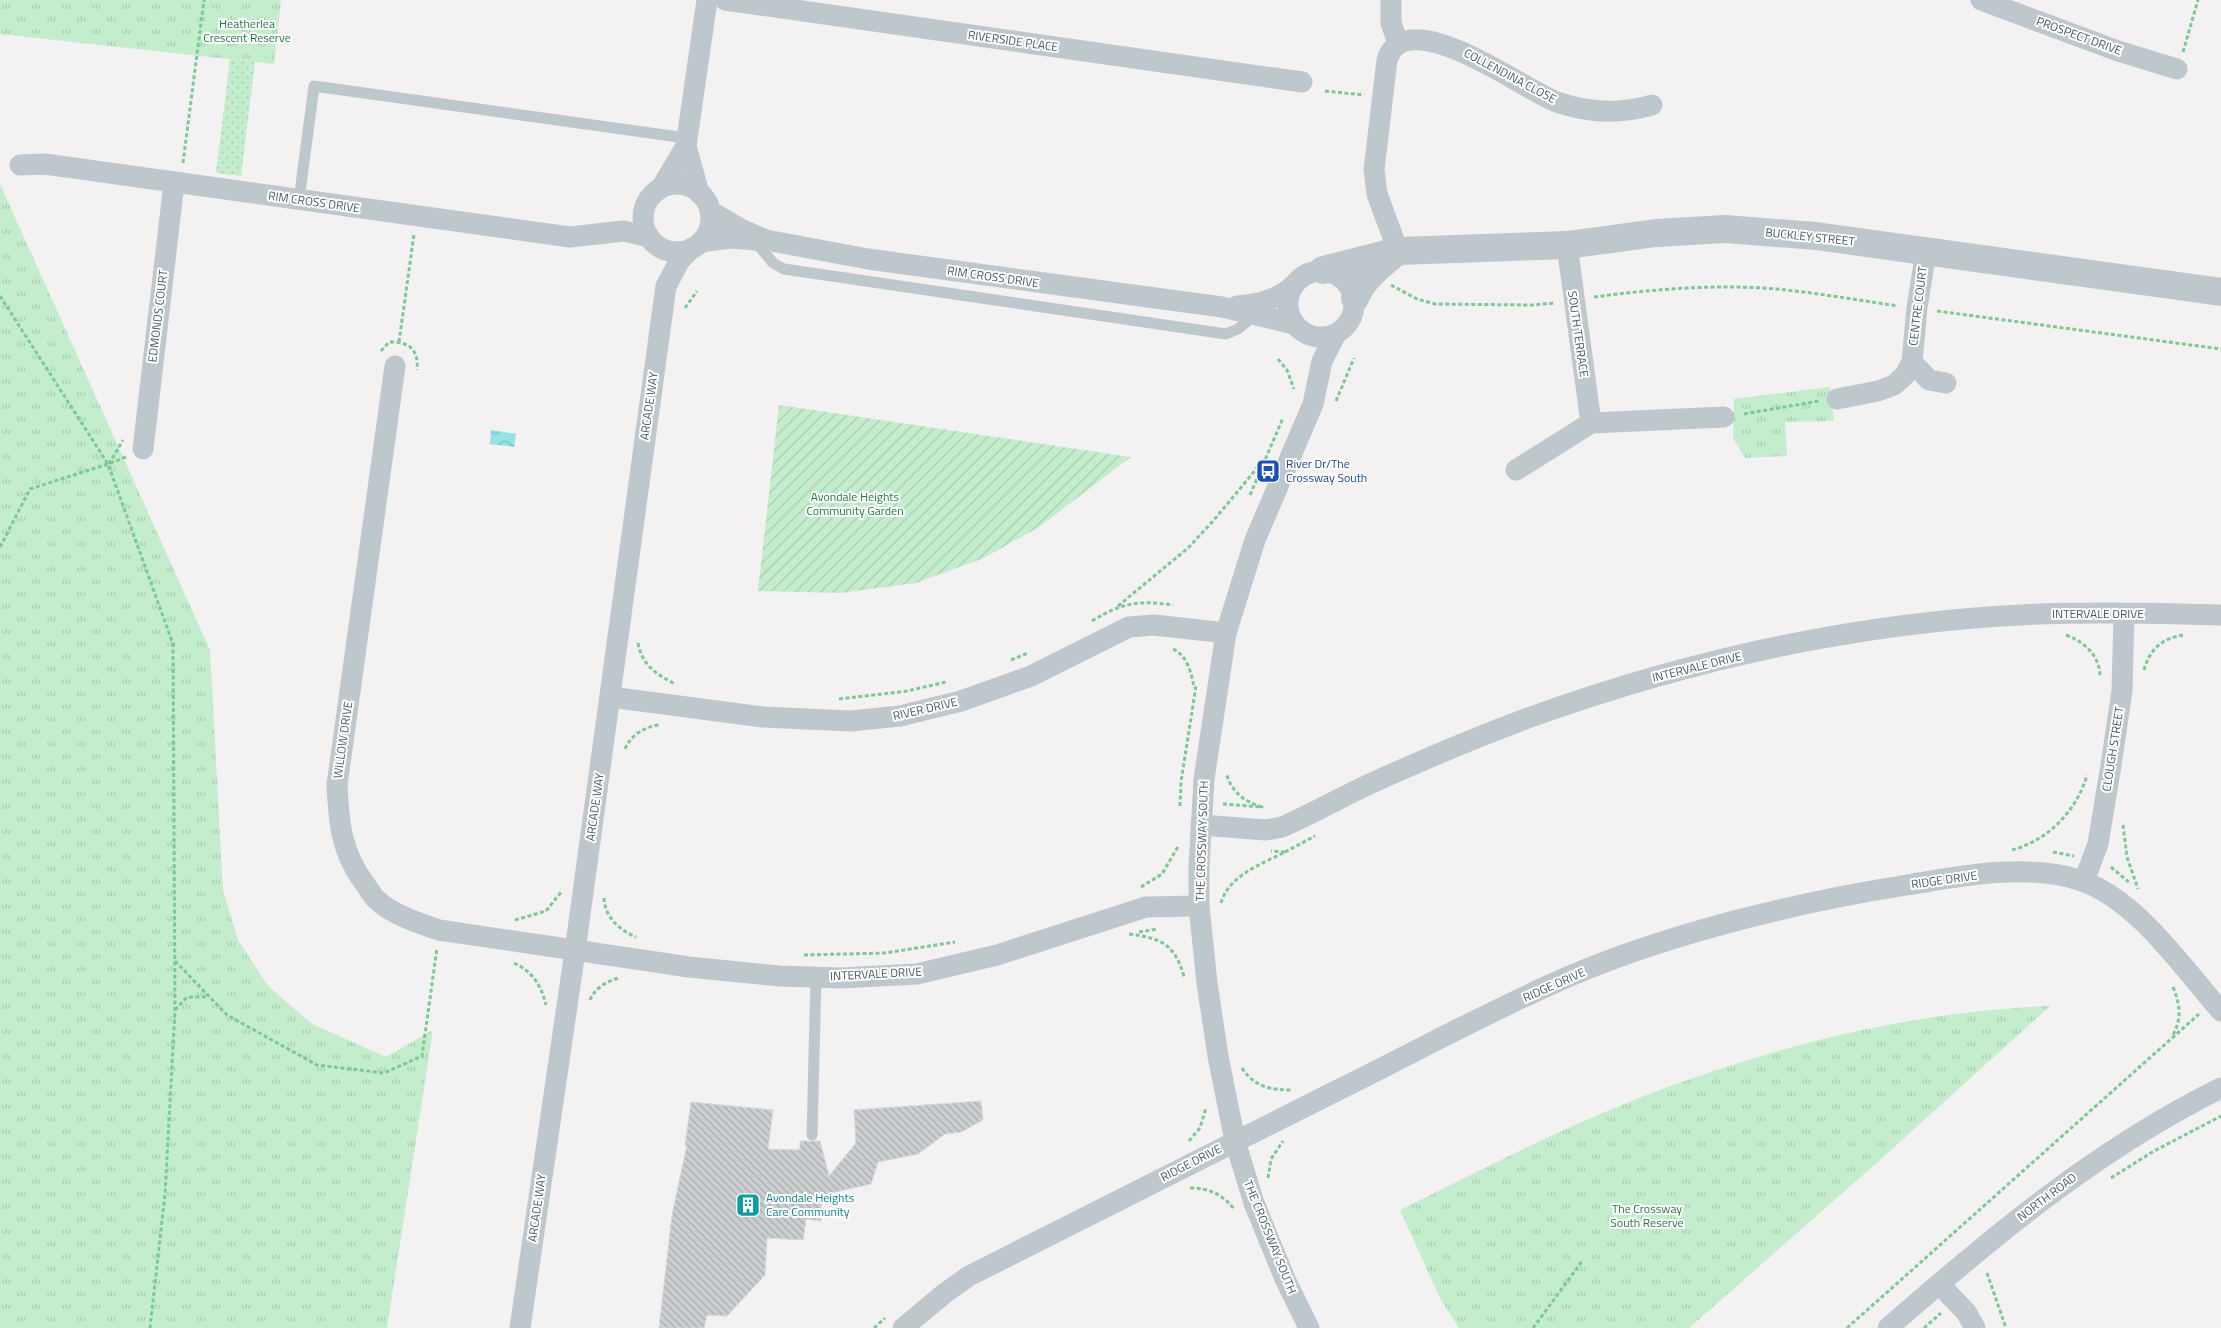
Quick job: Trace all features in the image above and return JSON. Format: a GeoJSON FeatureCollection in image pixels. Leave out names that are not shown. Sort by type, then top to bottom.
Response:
{"type":"FeatureCollection","features":[{"type":"Feature","properties":{"kind":"street"},"geometry":{"type":"LineString","coordinates":[[686,142],[700,193],[710,211],[709,227],[696,245],[674,252],[653,241],[643,220],[654,195],[686,142],[706,0]]}},
{"type":"Feature","properties":{"kind":"street","name":"RIVERSIDE PLACE"},"geometry":{"type":"LineString","coordinates":[[725,0],[1302,82]]}},
{"type":"Feature","properties":{"kind":"street"},"geometry":{"type":"LineString","coordinates":[[1299,328],[1320,337],[1336,334],[1351,320],[1354,298],[1370,273],[1398,251],[1377,194],[1374,170],[1387,60],[1389,52],[1398,43],[1391,23],[1391,0]]}},
{"type":"Feature","properties":{"kind":"street","name":"PROSPECT DRIVE"},"geometry":{"type":"LineString","coordinates":[[1981,0],[2118,50],[2177,69]]}},
{"type":"Feature","properties":{"kind":"street","name":"COLLENDINA CLOSE"},"geometry":{"type":"LineString","coordinates":[[1398,43],[1403,40],[1425,40],[1463,50],[1506,76],[1556,102],[1575,107],[1616,111],[1652,105]]}},
{"type":"Feature","properties":{"kind":"street","name":"RIM CROSS DRIVE"},"geometry":{"type":"LineString","coordinates":[[20,166],[45,164],[179,174],[299,200],[570,237],[608,231],[631,231],[653,241]]}},
{"type":"Feature","properties":{"kind":"street","name":"EDMONDS COURT"},"geometry":{"type":"LineString","coordinates":[[142,449],[179,174]]}},
{"type":"Feature","properties":{"kind":"street"},"geometry":{"type":"LineString","coordinates":[[654,195],[681,184],[700,193]]}},
{"type":"Feature","properties":{"kind":"street","name":"RIM CROSS DRIVE"},"geometry":{"type":"LineString","coordinates":[[608,231],[654,195]]}},
{"type":"Feature","properties":{"kind":"street","name":"RIM CROSS DRIVE"},"geometry":{"type":"LineString","coordinates":[[710,211],[760,240]]}},
{"type":"Feature","properties":{"kind":"street","name":"BUCKLEY STREET"},"geometry":{"type":"LineString","coordinates":[[1323,270],[1398,251],[1566,245],[1656,233],[1725,229],[1789,234],[1926,251],[2221,292]]}},
{"type":"Feature","properties":{"kind":"street","name":"RIM CROSS DRIVE"},"geometry":{"type":"LineString","coordinates":[[696,245],[730,238],[760,240],[868,259],[1222,308],[1255,315],[1299,328]]}},
{"type":"Feature","properties":{"kind":"street","name":"ARCADE WAY"},"geometry":{"type":"LineString","coordinates":[[653,241],[666,286]]}},
{"type":"Feature","properties":{"kind":"street","name":"ARCADE WAY"},"geometry":{"type":"LineString","coordinates":[[520,1328],[575,951],[666,286],[680,260],[696,245]]}},
{"type":"Feature","properties":{"kind":"street","name":"SOUTH TERRACE"},"geometry":{"type":"LineString","coordinates":[[1566,245],[1591,423]]}},
{"type":"Feature","properties":{"kind":"street","name":"CENTRE COURT"},"geometry":{"type":"LineString","coordinates":[[1837,398],[1878,391],[1894,385],[1905,375],[1912,362],[1917,308],[1926,251]]}},
{"type":"Feature","properties":{"kind":"street"},"geometry":{"type":"LineString","coordinates":[[1318,385],[1299,328],[1290,315],[1288,304],[1294,285],[1302,277],[1312,272],[1323,270],[1334,273],[1344,279],[1351,288],[1354,298]]}},
{"type":"Feature","properties":{"kind":"street","name":"RIM CROSS DRIVE"},"geometry":{"type":"LineString","coordinates":[[1222,308],[1274,299],[1284,295],[1294,285]]}},
{"type":"Feature","properties":{"kind":"street","name":"THE CROSSWAY SOUTH"},"geometry":{"type":"LineString","coordinates":[[1309,1328],[1285,1279],[1258,1212],[1233,1131],[1207,983],[1209,906],[1200,834],[1209,736],[1226,633],[1255,540],[1313,404],[1322,361],[1336,334]]}},
{"type":"Feature","properties":{"kind":"street","name":"WILLOW DRIVE"},"geometry":{"type":"LineString","coordinates":[[387,359],[337,785],[339,823],[345,849],[357,873],[377,900],[414,922],[436,943],[575,951]]}},
{"type":"Feature","properties":{"kind":"street","name":"CENTRE COURT"},"geometry":{"type":"LineString","coordinates":[[1912,362],[1929,380],[1946,383]]}},
{"type":"Feature","properties":{"kind":"street"},"geometry":{"type":"LineString","coordinates":[[1516,470],[1591,423],[1724,417]]}},
{"type":"Feature","properties":{"kind":"street","name":"INTERVALE DRIVE"},"geometry":{"type":"LineString","coordinates":[[1200,834],[1282,828],[1373,783],[1528,718],[1614,689],[1715,662],[1822,638],[1939,622],[2040,614],[2221,615]]}},
{"type":"Feature","properties":{"kind":"street","name":"CLOUGH STREET"},"geometry":{"type":"LineString","coordinates":[[2084,881],[2098,844],[2122,691],[2124,614]]}},
{"type":"Feature","properties":{"kind":"street","name":"RIVER DRIVE"},"geometry":{"type":"LineString","coordinates":[[610,697],[763,717],[861,720],[900,716],[961,701],[1031,676],[1129,627],[1154,625],[1226,633]]}},
{"type":"Feature","properties":{"kind":"street","name":"RIDGE DRIVE"},"geometry":{"type":"LineString","coordinates":[[897,1320],[945,1293],[969,1276],[1233,1131],[1571,976],[1671,940],[1861,892],[1971,875],[2052,872],[2084,881],[2114,895],[2141,920],[2207,1008]]}},
{"type":"Feature","properties":{"kind":"street","name":"INTERVALE DRIVE"},"geometry":{"type":"LineString","coordinates":[[575,951],[689,967],[779,976],[840,978],[917,974],[997,955],[1146,907],[1209,906]]}},
{"type":"Feature","properties":{"kind":"street","name":"NORTH ROAD"},"geometry":{"type":"LineString","coordinates":[[1888,1328],[2011,1224],[2070,1179],[2139,1134],[2221,1088]]}},
{"type":"Feature","properties":{"kind":"street"},"geometry":{"type":"LineString","coordinates":[[1939,1284],[1966,1312],[1975,1328]]}},
{"type":"Feature","properties":{"kind":"lane"},"geometry":{"type":"LineString","coordinates":[[299,200],[314,86],[686,142]]}},
{"type":"Feature","properties":{"kind":"lane"},"geometry":{"type":"LineString","coordinates":[[760,240],[772,263],[784,269],[1226,334],[1238,329],[1255,315]]}},
{"type":"Feature","properties":{"kind":"lane"},"geometry":{"type":"LineString","coordinates":[[812,1135],[816,977]]}},
{"type":"Feature","properties":{"kind":"path"},"geometry":{"type":"LineString","coordinates":[[179,174],[204,0]]}},
{"type":"Feature","properties":{"kind":"path"},"geometry":{"type":"LineString","coordinates":[[2177,69],[2198,0]]}},
{"type":"Feature","properties":{"kind":"path"},"geometry":{"type":"LineString","coordinates":[[1325,91],[1372,96]]}},
{"type":"Feature","properties":{"kind":"path"},"geometry":{"type":"LineString","coordinates":[[387,359],[399,341],[416,216]]}},
{"type":"Feature","properties":{"kind":"path"},"geometry":{"type":"LineString","coordinates":[[1370,273],[1382,276],[1392,287],[1417,299],[1435,304],[1534,305],[1647,290],[1710,287],[1777,289],[2221,349]]}},
{"type":"Feature","properties":{"kind":"path"},"geometry":{"type":"LineString","coordinates":[[0,296],[108,464],[173,644],[175,1011],[165,1194],[150,1328]]}},
{"type":"Feature","properties":{"kind":"path"},"geometry":{"type":"LineString","coordinates":[[387,359],[384,346],[389,342],[399,341],[412,347],[416,353],[416,375]]}},
{"type":"Feature","properties":{"kind":"path"},"geometry":{"type":"LineString","coordinates":[[1724,417],[1837,398]]}},
{"type":"Feature","properties":{"kind":"path"},"geometry":{"type":"LineString","coordinates":[[0,547],[30,489],[108,464],[123,440]]}},
{"type":"Feature","properties":{"kind":"path"},"geometry":{"type":"LineString","coordinates":[[1086,625],[1118,606],[1188,548],[1214,520],[1265,458]]}},
{"type":"Feature","properties":{"kind":"path"},"geometry":{"type":"LineString","coordinates":[[1118,606],[1136,602],[1175,605]]}},
{"type":"Feature","properties":{"kind":"path"},"geometry":{"type":"LineString","coordinates":[[2074,631],[2063,632],[2077,639],[2095,656],[2100,669],[2100,684]]}},
{"type":"Feature","properties":{"kind":"path"},"geometry":{"type":"LineString","coordinates":[[2172,631],[2182,631]]}},
{"type":"Feature","properties":{"kind":"path"},"geometry":{"type":"LineString","coordinates":[[2144,672],[2154,648],[2166,639],[2187,635]]}},
{"type":"Feature","properties":{"kind":"path"},"geometry":{"type":"LineString","coordinates":[[638,640],[640,655],[646,664],[658,675],[675,684]]}},
{"type":"Feature","properties":{"kind":"path"},"geometry":{"type":"LineString","coordinates":[[1169,647],[1177,651],[1185,661],[1190,672],[1194,692]]}},
{"type":"Feature","properties":{"kind":"path"},"geometry":{"type":"LineString","coordinates":[[1010,660],[1035,650]]}},
{"type":"Feature","properties":{"kind":"path"},"geometry":{"type":"LineString","coordinates":[[838,699],[906,691],[949,681]]}},
{"type":"Feature","properties":{"kind":"path"},"geometry":{"type":"LineString","coordinates":[[658,682],[685,685]]}},
{"type":"Feature","properties":{"kind":"path"},"geometry":{"type":"LineString","coordinates":[[622,756],[633,737],[644,729],[662,724]]}},
{"type":"Feature","properties":{"kind":"path"},"geometry":{"type":"LineString","coordinates":[[2021,853],[2011,852],[2043,836],[2064,818],[2082,791],[2089,768]]}},
{"type":"Feature","properties":{"kind":"path"},"geometry":{"type":"LineString","coordinates":[[1180,795],[1202,801],[1262,807],[1249,803],[1239,796],[1232,787],[1226,769]]}},
{"type":"Feature","properties":{"kind":"path"},"geometry":{"type":"LineString","coordinates":[[2122,816],[2126,857],[2138,889]]}},
{"type":"Feature","properties":{"kind":"path"},"geometry":{"type":"LineString","coordinates":[[1143,891],[1134,891],[1162,874],[1180,843],[1200,834]]}},
{"type":"Feature","properties":{"kind":"path"},"geometry":{"type":"LineString","coordinates":[[1209,906],[1223,896],[1236,879],[1319,834]]}},
{"type":"Feature","properties":{"kind":"path"},"geometry":{"type":"LineString","coordinates":[[1267,851],[1285,852]]}},
{"type":"Feature","properties":{"kind":"path"},"geometry":{"type":"LineString","coordinates":[[2046,852],[2062,852],[2112,868],[2144,894]]}},
{"type":"Feature","properties":{"kind":"path"},"geometry":{"type":"LineString","coordinates":[[529,923],[510,921],[546,911],[563,890]]}},
{"type":"Feature","properties":{"kind":"path"},"geometry":{"type":"LineString","coordinates":[[603,890],[604,906],[610,917],[625,933],[637,938]]}},
{"type":"Feature","properties":{"kind":"path"},"geometry":{"type":"LineString","coordinates":[[1129,934],[1151,937],[1163,942],[1179,958],[1184,977]]}},
{"type":"Feature","properties":{"kind":"path"},"geometry":{"type":"LineString","coordinates":[[617,935],[646,939]]}},
{"type":"Feature","properties":{"kind":"path"},"geometry":{"type":"LineString","coordinates":[[795,955],[884,953],[965,941]]}},
{"type":"Feature","properties":{"kind":"path"},"geometry":{"type":"LineString","coordinates":[[175,960],[227,1015],[317,1065],[384,1073],[422,1056],[436,943]]}},
{"type":"Feature","properties":{"kind":"path"},"geometry":{"type":"LineString","coordinates":[[436,943],[445,951]]}},
{"type":"Feature","properties":{"kind":"path"},"geometry":{"type":"LineString","coordinates":[[526,963],[509,960],[526,968],[536,980],[546,1008]]}},
{"type":"Feature","properties":{"kind":"path"},"geometry":{"type":"LineString","coordinates":[[589,1002],[595,992],[608,981],[625,977]]}},
{"type":"Feature","properties":{"kind":"path"},"geometry":{"type":"LineString","coordinates":[[2172,1038],[2180,1011],[2179,1000],[2170,979],[2182,993]]}},
{"type":"Feature","properties":{"kind":"path"},"geometry":{"type":"LineString","coordinates":[[175,1011],[187,997],[208,997]]}},
{"type":"Feature","properties":{"kind":"path"},"geometry":{"type":"LineString","coordinates":[[1847,1328],[2207,1008]]}},
{"type":"Feature","properties":{"kind":"path"},"geometry":{"type":"LineString","coordinates":[[1237,1062],[1247,1076],[1258,1084],[1278,1090],[1292,1090]]}},
{"type":"Feature","properties":{"kind":"path"},"geometry":{"type":"LineString","coordinates":[[1285,1093],[1301,1085]]}},
{"type":"Feature","properties":{"kind":"path"},"geometry":{"type":"LineString","coordinates":[[1206,1108],[1200,1128],[1187,1143],[1233,1131]]}},
{"type":"Feature","properties":{"kind":"path"},"geometry":{"type":"LineString","coordinates":[[2105,1182],[2154,1151],[2221,1116]]}},
{"type":"Feature","properties":{"kind":"path"},"geometry":{"type":"LineString","coordinates":[[1268,1181],[1271,1159],[1277,1148],[1287,1137],[1276,1141]]}},
{"type":"Feature","properties":{"kind":"path"},"geometry":{"type":"LineString","coordinates":[[1192,1184],[1184,1188],[1212,1191],[1222,1196],[1235,1211]]}},
{"type":"Feature","properties":{"kind":"path"},"geometry":{"type":"LineString","coordinates":[[1533,1328],[1583,1260]]}},
{"type":"Feature","properties":{"kind":"path"},"geometry":{"type":"LineString","coordinates":[[1982,1277],[1994,1267]]}},
{"type":"Feature","properties":{"kind":"path"},"geometry":{"type":"LineString","coordinates":[[1987,1273],[2006,1328]]}},
{"type":"Feature","properties":{"kind":"path"},"geometry":{"type":"LineString","coordinates":[[1924,1328],[1944,1310],[1947,1319]]}},
{"type":"Feature","properties":{"kind":"path"},"geometry":{"type":"LineString","coordinates":[[874,1328],[897,1320]]}},
{"type":"Feature","properties":{"kind":"green space","name":"Heatherlea Crescent Reserve"},"geometry":{"type":"Polygon","coordinates":[[[0,0],[281,0],[274,64],[0,34],[0,0]]]}},
{"type":"Feature","properties":{"kind":"green space"},"geometry":{"type":"Polygon","coordinates":[[[230,59],[255,62],[241,176],[216,173],[230,59]]]}},
{"type":"Feature","properties":{"kind":"green space"},"geometry":{"type":"Polygon","coordinates":[[[0,184],[210,650],[223,890],[238,940],[268,986],[312,1024],[386,1057],[433,1030],[387,1328],[0,1328],[0,184]]]}},
{"type":"Feature","properties":{"kind":"green space"},"geometry":{"type":"Polygon","coordinates":[[[1830,387],[1834,421],[1785,422],[1787,456],[1745,458],[1733,438],[1734,399],[1830,387]]]}},
{"type":"Feature","properties":{"kind":"green space","name":"Avondale Heights Community Garden"},"geometry":{"type":"Polygon","coordinates":[[[779,405],[1131,457],[1039,527],[984,558],[916,583],[840,593],[758,591],[779,405]]]}},
{"type":"Feature","properties":{"kind":"green space","name":"The Crossway South Reserve"},"geometry":{"type":"Polygon","coordinates":[[[2050,1006],[1881,1159],[1689,1328],[1459,1328],[1441,1300],[1400,1210],[1534,1144],[1611,1109],[1733,1065],[1795,1046],[1923,1019],[1987,1010],[2050,1006]]]}},
{"type":"Feature","properties":{"kind":"water"},"geometry":{"type":"Polygon","coordinates":[[[491,430],[516,434],[514,447],[490,444],[491,430]]]}},
{"type":"Feature","properties":{"kind":"building","name":"Avondale Heights Care Community"},"geometry":{"type":"Polygon","coordinates":[[[981,1101],[983,1120],[961,1132],[945,1134],[918,1154],[878,1162],[871,1184],[822,1195],[821,1221],[806,1219],[803,1240],[767,1238],[765,1275],[727,1316],[707,1315],[704,1328],[659,1328],[672,1215],[687,1145],[685,1145],[691,1102],[773,1110],[768,1149],[800,1150],[800,1141],[820,1141],[829,1176],[856,1143],[854,1110],[981,1101]]]}},
{"type":"Feature","properties":{"kind":"place","name":"River Dr/The Crossway South"},"geometry":{"type":"Point","coordinates":[1268,471]}},
{"type":"Feature","properties":{"kind":"place","name":"Avondale Heights Care Community"},"geometry":{"type":"Point","coordinates":[748,1205]}}]}
